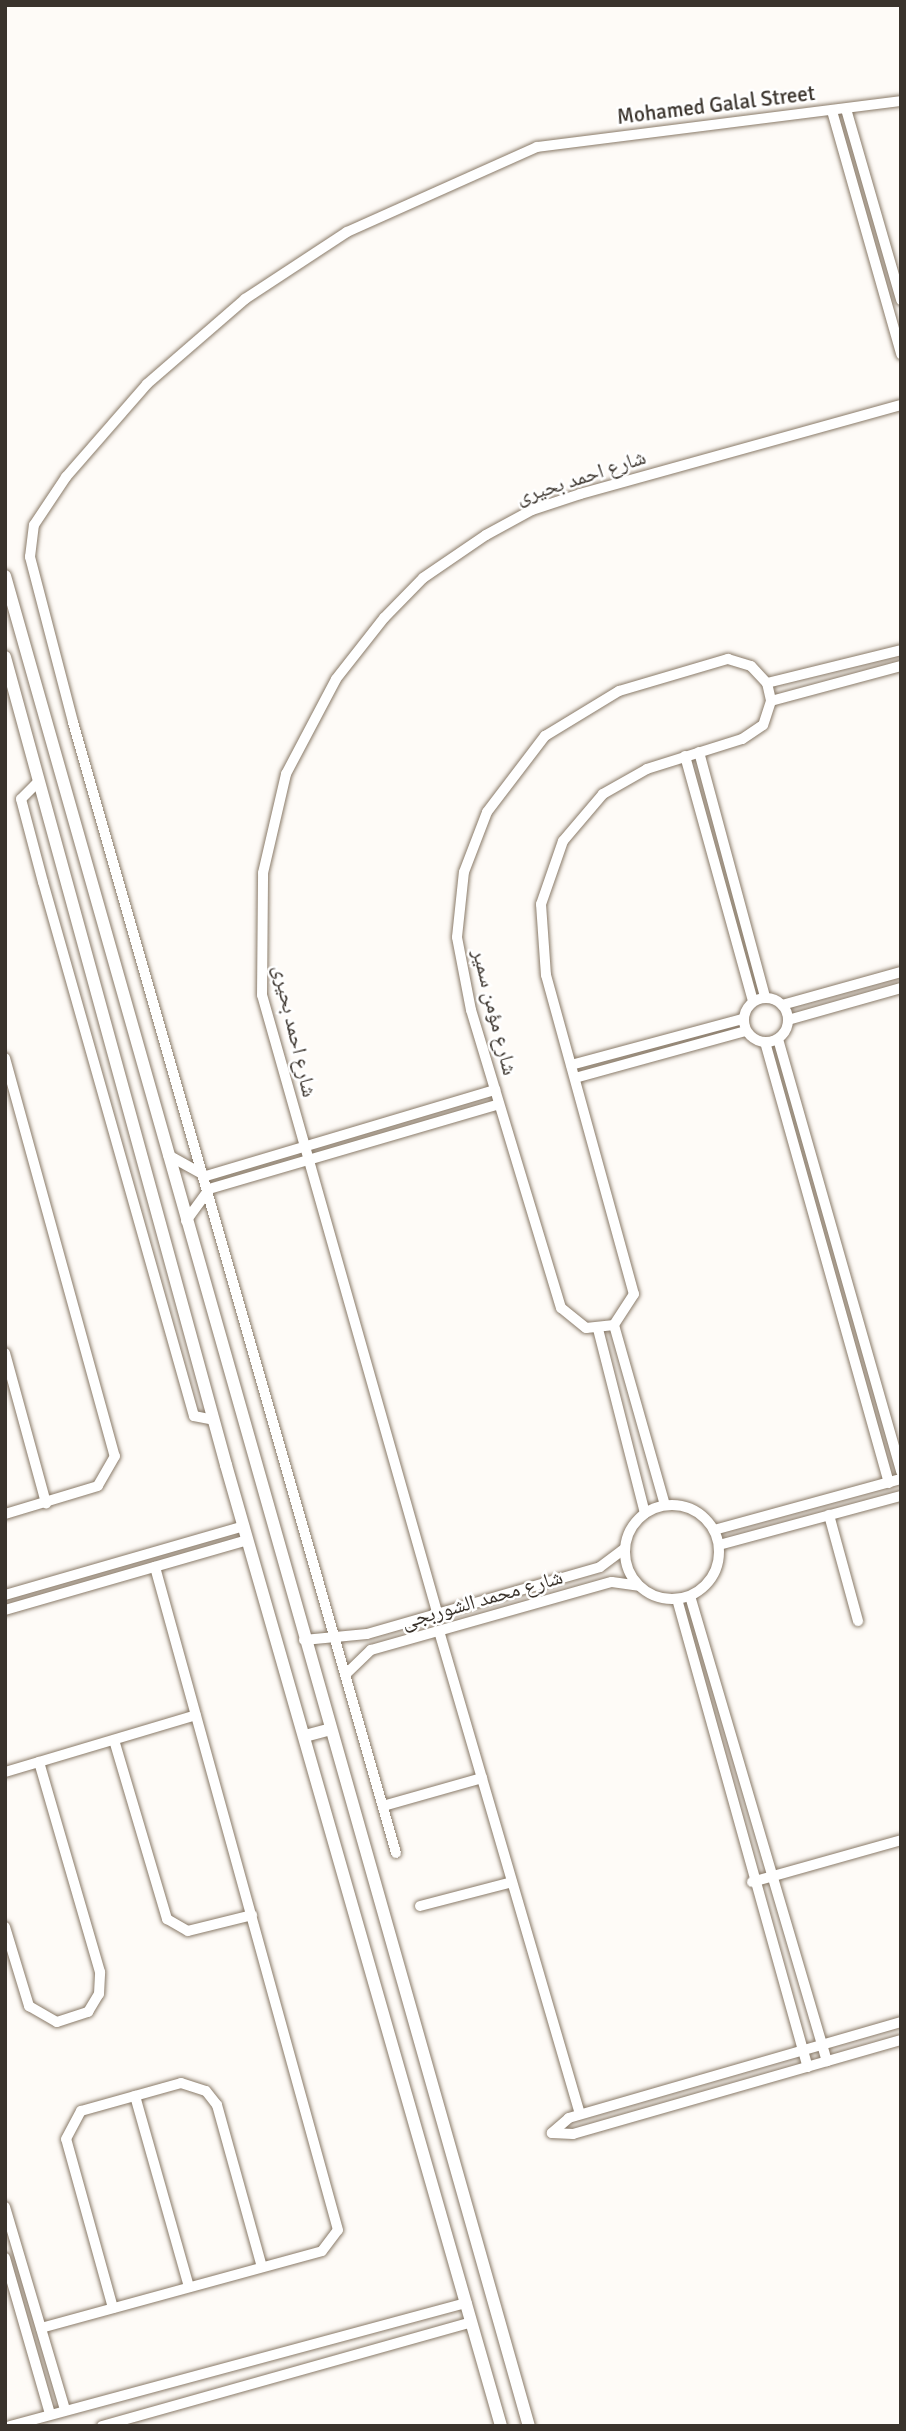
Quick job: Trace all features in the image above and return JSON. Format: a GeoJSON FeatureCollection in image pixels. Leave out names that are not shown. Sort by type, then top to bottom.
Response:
{"type":"FeatureCollection","features":[{"type":"Feature","properties":{"kind":"street","name":"Mohamed Galal Street"},"geometry":{"type":"LineString","coordinates":[[396,1853],[34,573],[34,525],[128,404],[245,299],[347,232],[537,147],[901,102]]}},
{"type":"Feature","properties":{"kind":"street"},"geometry":{"type":"LineString","coordinates":[[846,109],[901,300]]}},
{"type":"Feature","properties":{"kind":"street"},"geometry":{"type":"LineString","coordinates":[[832,111],[901,354]]}},
{"type":"Feature","properties":{"kind":"street","name":"شارع احمد بحيرى"},"geometry":{"type":"LineString","coordinates":[[437,1612],[303,1147],[261,985],[263,873],[286,774],[311,719],[363,643],[423,578],[532,510],[901,405]]}},
{"type":"Feature","properties":{"kind":"street"},"geometry":{"type":"LineString","coordinates":[[5,576],[164,1153],[529,2426]]}},
{"type":"Feature","properties":{"kind":"street"},"geometry":{"type":"LineString","coordinates":[[645,1513],[598,1329],[614,1325],[631,1306],[632,1281],[571,1065],[538,927],[553,861],[579,818],[603,794],[685,756],[754,733],[771,701],[767,683],[901,650]]}},
{"type":"Feature","properties":{"kind":"street"},"geometry":{"type":"LineString","coordinates":[[26,652],[5,658],[38,782],[180,1300],[410,2099],[501,2426]]}},
{"type":"Feature","properties":{"kind":"street","name":"شارع مؤمن سمير"},"geometry":{"type":"LineString","coordinates":[[598,1329],[576,1323],[561,1308],[495,1090],[457,937],[474,840],[510,777],[545,736],[620,691],[728,659],[751,666],[767,683]]}},
{"type":"Feature","properties":{"kind":"street"},"geometry":{"type":"LineString","coordinates":[[771,701],[901,666]]}},
{"type":"Feature","properties":{"kind":"street"},"geometry":{"type":"LineString","coordinates":[[699,752],[765,997]]}},
{"type":"Feature","properties":{"kind":"street"},"geometry":{"type":"LineString","coordinates":[[685,756],[753,1001]]}},
{"type":"Feature","properties":{"kind":"street"},"geometry":{"type":"LineString","coordinates":[[38,782],[21,799],[43,882],[194,1416],[214,1420]]}},
{"type":"Feature","properties":{"kind":"street"},"geometry":{"type":"LineString","coordinates":[[69,896],[92,889]]}},
{"type":"Feature","properties":{"kind":"street"},"geometry":{"type":"LineString","coordinates":[[746,1031],[743,1019],[753,1001],[765,997],[782,1005],[901,972]]}},
{"type":"Feature","properties":{"kind":"street"},"geometry":{"type":"LineString","coordinates":[[901,988],[788,1020],[778,1039],[901,1472]]}},
{"type":"Feature","properties":{"kind":"street"},"geometry":{"type":"LineString","coordinates":[[782,1005],[788,1020]]}},
{"type":"Feature","properties":{"kind":"street"},"geometry":{"type":"LineString","coordinates":[[571,1065],[743,1019]]}},
{"type":"Feature","properties":{"kind":"street"},"geometry":{"type":"LineString","coordinates":[[575,1078],[746,1031],[765,1042],[778,1039]]}},
{"type":"Feature","properties":{"kind":"street"},"geometry":{"type":"LineString","coordinates":[[765,1042],[889,1483]]}},
{"type":"Feature","properties":{"kind":"street"},"geometry":{"type":"LineString","coordinates":[[5,1058],[115,1456],[98,1486],[5,1514]]}},
{"type":"Feature","properties":{"kind":"street"},"geometry":{"type":"LineString","coordinates":[[164,1153],[205,1176],[495,1090]]}},
{"type":"Feature","properties":{"kind":"street"},"geometry":{"type":"LineString","coordinates":[[185,1224],[209,1189],[499,1104]]}},
{"type":"Feature","properties":{"kind":"street"},"geometry":{"type":"LineString","coordinates":[[180,1300],[204,1293]]}},
{"type":"Feature","properties":{"kind":"street"},"geometry":{"type":"LineString","coordinates":[[614,1325],[665,1505]]}},
{"type":"Feature","properties":{"kind":"street"},"geometry":{"type":"LineString","coordinates":[[5,1353],[46,1503]]}},
{"type":"Feature","properties":{"kind":"street"},"geometry":{"type":"LineString","coordinates":[[714,1530],[901,1479]]}},
{"type":"Feature","properties":{"kind":"street"},"geometry":{"type":"LineString","coordinates":[[719,1545],[901,1496]]}},
{"type":"Feature","properties":{"kind":"street"},"geometry":{"type":"LineString","coordinates":[[665,1505],[694,1510],[714,1530],[719,1545],[716,1570],[690,1595],[677,1599],[639,1586],[624,1549],[645,1513],[665,1505]]}},
{"type":"Feature","properties":{"kind":"street"},"geometry":{"type":"LineString","coordinates":[[829,1516],[858,1621]]}},
{"type":"Feature","properties":{"kind":"street"},"geometry":{"type":"LineString","coordinates":[[5,1595],[244,1525]]}},
{"type":"Feature","properties":{"kind":"street"},"geometry":{"type":"LineString","coordinates":[[5,1610],[248,1541]]}},
{"type":"Feature","properties":{"kind":"street","name":"شارع محمد الشوربجى"},"geometry":{"type":"LineString","coordinates":[[304,1640],[334,1632],[359,1636],[600,1567],[624,1549]]}},
{"type":"Feature","properties":{"kind":"street"},"geometry":{"type":"LineString","coordinates":[[41,2328],[322,2250],[332,2242],[338,2223],[155,1567]]}},
{"type":"Feature","properties":{"kind":"street","name":"شارع محمد الشوربجى"},"geometry":{"type":"LineString","coordinates":[[346,1674],[364,1653],[612,1582],[639,1586]]}},
{"type":"Feature","properties":{"kind":"street"},"geometry":{"type":"LineString","coordinates":[[690,1595],[768,1877],[827,2061]]}},
{"type":"Feature","properties":{"kind":"street"},"geometry":{"type":"LineString","coordinates":[[677,1599],[752,1882],[808,2067]]}},
{"type":"Feature","properties":{"kind":"street"},"geometry":{"type":"LineString","coordinates":[[439,1631],[580,2114]]}},
{"type":"Feature","properties":{"kind":"street"},"geometry":{"type":"LineString","coordinates":[[5,1772],[196,1715]]}},
{"type":"Feature","properties":{"kind":"street"},"geometry":{"type":"LineString","coordinates":[[305,1736],[331,1729]]}},
{"type":"Feature","properties":{"kind":"street"},"geometry":{"type":"LineString","coordinates":[[114,1740],[167,1919],[188,1931],[252,1915]]}},
{"type":"Feature","properties":{"kind":"street"},"geometry":{"type":"LineString","coordinates":[[5,1927],[29,2006],[57,2022],[88,2012],[99,1994],[100,1972],[39,1762]]}},
{"type":"Feature","properties":{"kind":"street"},"geometry":{"type":"LineString","coordinates":[[383,1806],[482,1778]]}},
{"type":"Feature","properties":{"kind":"street"},"geometry":{"type":"LineString","coordinates":[[752,1882],[901,1840]]}},
{"type":"Feature","properties":{"kind":"street"},"geometry":{"type":"LineString","coordinates":[[420,1906],[512,1882]]}},
{"type":"Feature","properties":{"kind":"street"},"geometry":{"type":"LineString","coordinates":[[901,2022],[580,2114],[552,2133],[573,2134],[901,2040]]}},
{"type":"Feature","properties":{"kind":"street"},"geometry":{"type":"LineString","coordinates":[[113,2308],[65,2139],[81,2111],[181,2083],[212,2097],[262,2267]]}},
{"type":"Feature","properties":{"kind":"street"},"geometry":{"type":"LineString","coordinates":[[410,2099],[435,2091]]}},
{"type":"Feature","properties":{"kind":"street"},"geometry":{"type":"LineString","coordinates":[[135,2096],[189,2287]]}},
{"type":"Feature","properties":{"kind":"street"},"geometry":{"type":"LineString","coordinates":[[5,2207],[65,2410]]}},
{"type":"Feature","properties":{"kind":"street"},"geometry":{"type":"LineString","coordinates":[[5,2258],[50,2414]]}},
{"type":"Feature","properties":{"kind":"street"},"geometry":{"type":"LineString","coordinates":[[10,2426],[467,2303]]}},
{"type":"Feature","properties":{"kind":"street"},"geometry":{"type":"LineString","coordinates":[[102,2426],[472,2322]]}}]}
